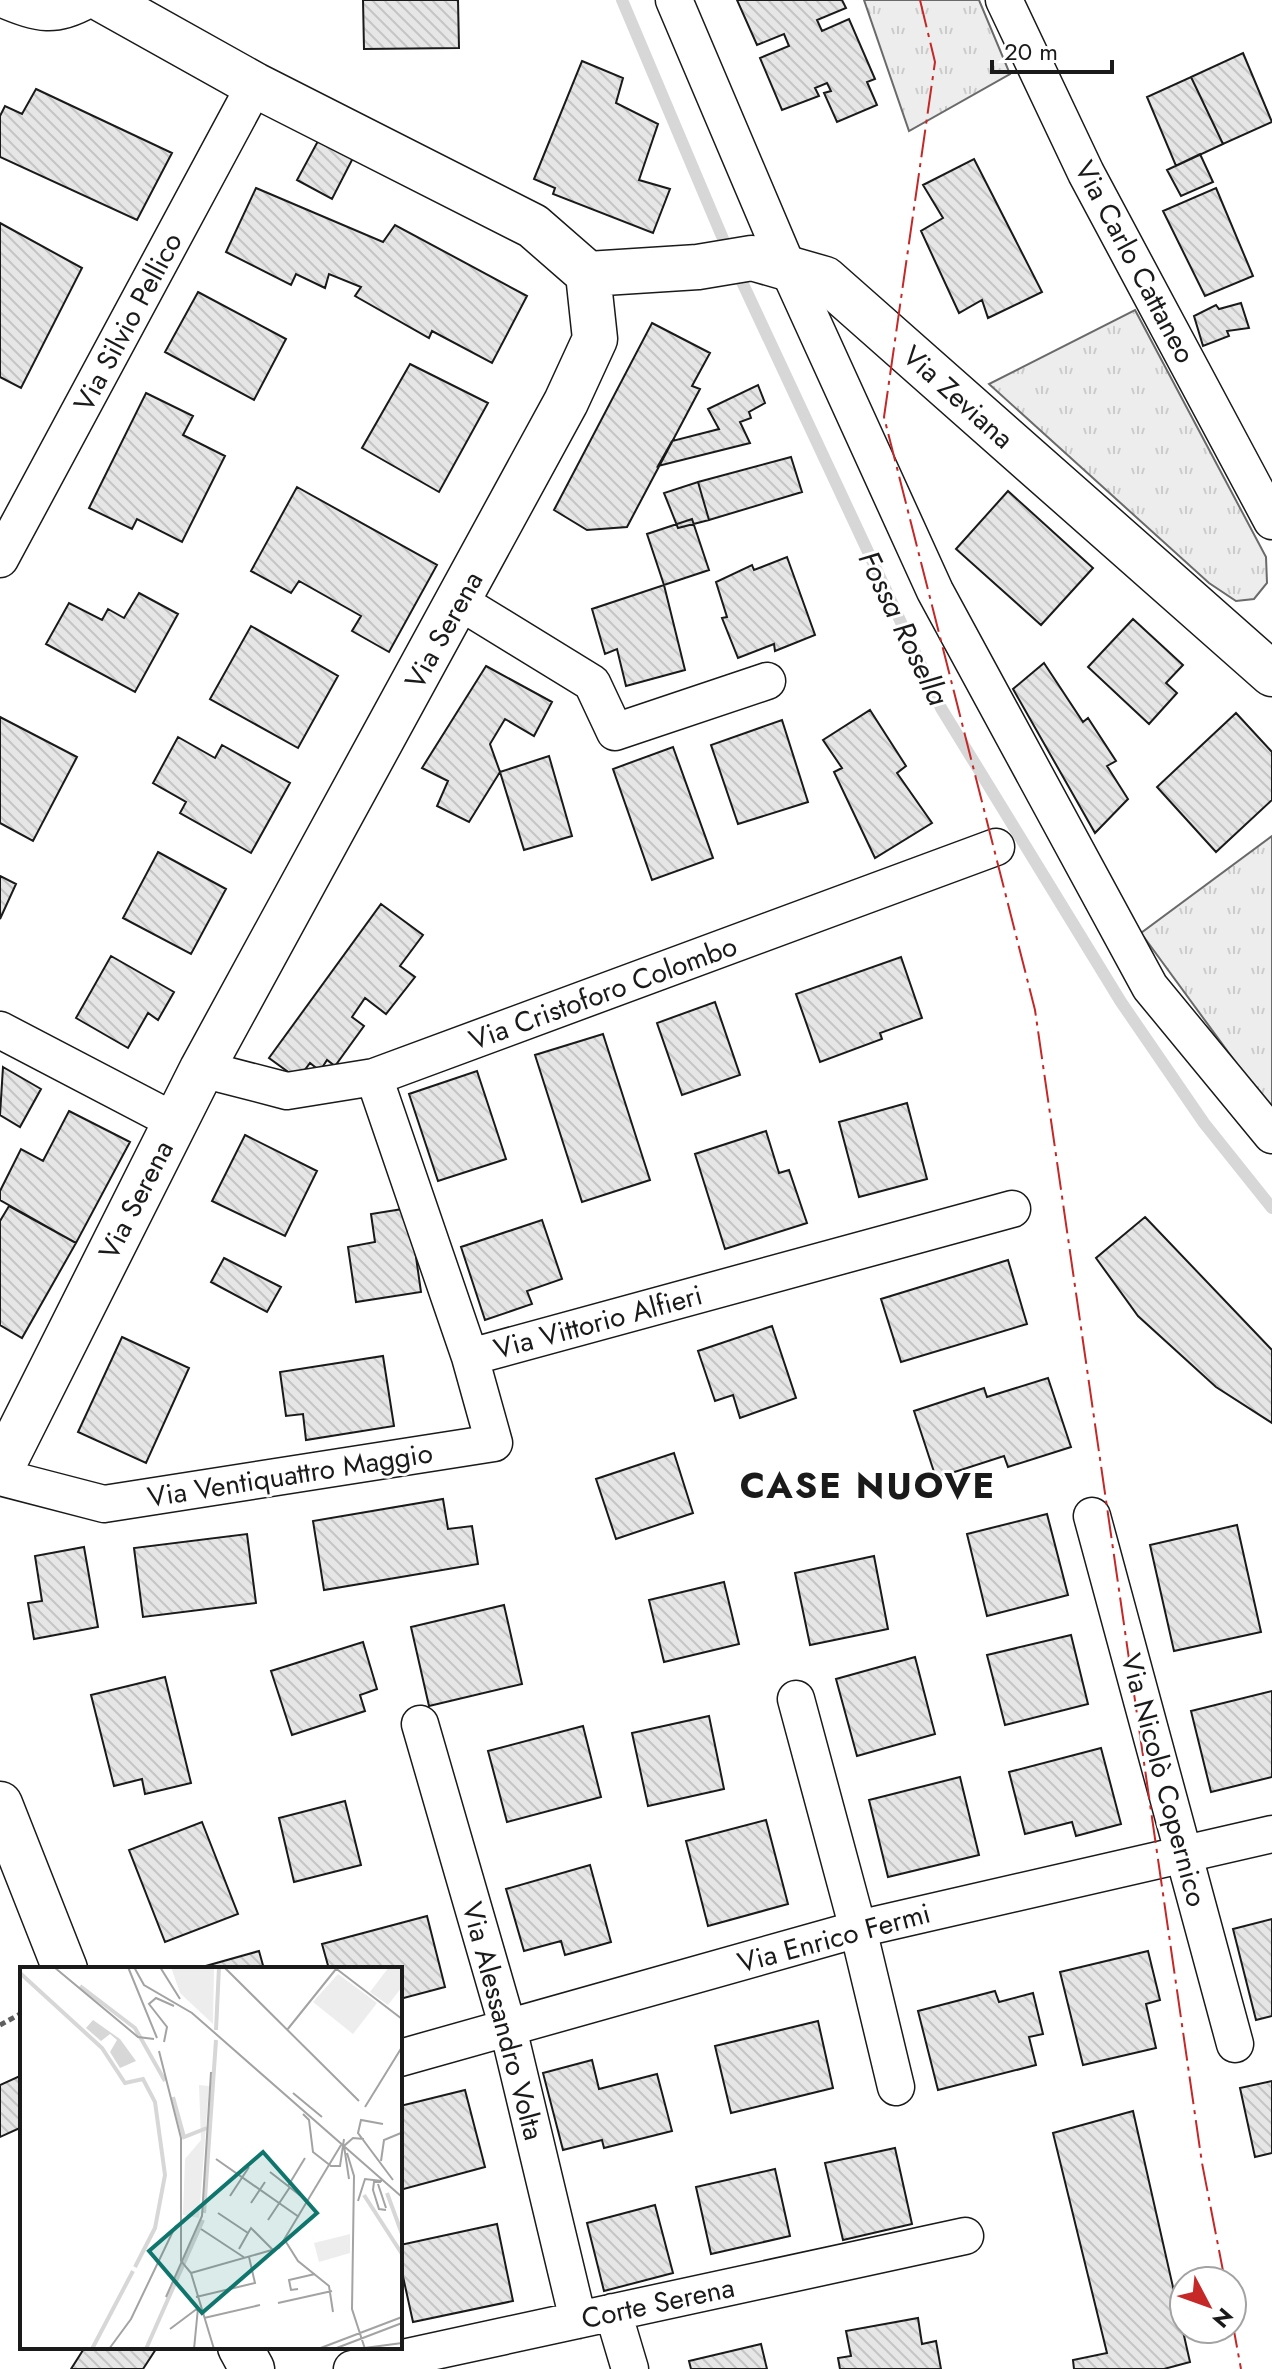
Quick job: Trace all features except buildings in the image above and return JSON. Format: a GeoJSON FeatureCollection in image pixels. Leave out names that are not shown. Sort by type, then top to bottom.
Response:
{"type":"FeatureCollection","features":[{"type":"Feature","properties":{"kind":"street"},"geometry":{"type":"LineString","coordinates":[[5,0],[32,12],[64,13],[87,0]]}},
{"type":"Feature","properties":{"kind":"street"},"geometry":{"type":"LineString","coordinates":[[103,0],[255,85],[533,226],[588,274]]}},
{"type":"Feature","properties":{"kind":"street"},"geometry":{"type":"LineString","coordinates":[[674,0],[770,262],[935,591],[1150,987],[1272,1135]]}},
{"type":"Feature","properties":{"kind":"street","name":"Via Carlo Cattaneo"},"geometry":{"type":"LineString","coordinates":[[1004,0],[1086,173],[1272,521]]}},
{"type":"Feature","properties":{"kind":"street","name":"Via Silvio Pellico"},"geometry":{"type":"LineString","coordinates":[[0,559],[255,85]]}},
{"type":"Feature","properties":{"kind":"street","name":"Via Zeviana"},"geometry":{"type":"LineString","coordinates":[[588,274],[770,262],[825,279],[1270,666]]}},
{"type":"Feature","properties":{"kind":"street","name":"Via Serena"},"geometry":{"type":"LineString","coordinates":[[0,1474],[202,1069],[460,602],[595,339],[588,274]]}},
{"type":"Feature","properties":{"kind":"street"},"geometry":{"type":"LineString","coordinates":[[460,602],[592,683],[615,732],[767,681]]}},
{"type":"Feature","properties":{"kind":"street","name":"Via Cristoforo Colombo"},"geometry":{"type":"LineString","coordinates":[[202,1069],[287,1091],[374,1077],[996,847]]}},
{"type":"Feature","properties":{"kind":"street"},"geometry":{"type":"LineString","coordinates":[[0,1030],[176,1122]]}},
{"type":"Feature","properties":{"kind":"street","name":"Via Vittorio Alfieri"},"geometry":{"type":"LineString","coordinates":[[374,1077],[470,1357],[1012,1209]]}},
{"type":"Feature","properties":{"kind":"street","name":"Via Ventiquattro Maggio"},"geometry":{"type":"LineString","coordinates":[[0,1474],[104,1504],[494,1443],[470,1357]]}},
{"type":"Feature","properties":{"kind":"street","name":"Via Nicolò Copernico"},"geometry":{"type":"LineString","coordinates":[[1092,1516],[1235,2044]]}},
{"type":"Feature","properties":{"kind":"street"},"geometry":{"type":"LineString","coordinates":[[796,1699],[858,1929],[896,2087]]}},
{"type":"Feature","properties":{"kind":"street","name":"Via Alessandro Volta"},"geometry":{"type":"LineString","coordinates":[[420,1724],[508,2028],[578,2320]]}},
{"type":"Feature","properties":{"kind":"street"},"geometry":{"type":"LineString","coordinates":[[0,1804],[64,1967]]}},
{"type":"Feature","properties":{"kind":"street","name":"Via Enrico Fermi"},"geometry":{"type":"LineString","coordinates":[[402,2057],[858,1929],[1272,1834]]}},
{"type":"Feature","properties":{"kind":"street","name":"Corte Serena"},"geometry":{"type":"LineString","coordinates":[[352,2369],[965,2236]]}},
{"type":"Feature","properties":{"kind":"street"},"geometry":{"type":"LineString","coordinates":[[613,2312],[630,2369]]}},
{"type":"Feature","properties":{"kind":"street"},"geometry":{"type":"LineString","coordinates":[[241,2349],[252,2369]]}},
{"type":"Feature","properties":{"kind":"path"},"geometry":{"type":"LineString","coordinates":[[0,2025],[20,2014]]}},
{"type":"Feature","properties":{"kind":"green space"},"geometry":{"type":"Polygon","coordinates":[[[864,0],[979,0],[1010,74],[909,131],[864,0]]]}},
{"type":"Feature","properties":{"kind":"green space"},"geometry":{"type":"Polygon","coordinates":[[[1135,310],[1266,557],[1267,583],[1254,599],[1236,601],[1209,583],[989,384],[1135,310]]]}},
{"type":"Feature","properties":{"kind":"green space"},"geometry":{"type":"Polygon","coordinates":[[[1272,836],[1272,1112],[1141,933],[1272,836]]]}},
{"type":"Feature","properties":{"kind":"waterway","name":"Fossa Rosella"},"geometry":{"type":"LineString","coordinates":[[622,0],[729,253]]}},
{"type":"Feature","properties":{"kind":"waterway","name":"Fossa Rosella"},"geometry":{"type":"LineString","coordinates":[[736,269],[941,708],[1121,1002],[1204,1123],[1272,1208]]}},
{"type":"Feature","properties":{"kind":"power"},"geometry":{"type":"LineString","coordinates":[[920,0],[935,62],[884,417],[1035,1010],[1202,2163],[1222,2265]]}},
{"type":"Feature","properties":{"kind":"power"},"geometry":{"type":"LineString","coordinates":[[1237,2345],[1241,2369]]}},
{"type":"Feature","properties":{"kind":"district","name":"CASE NUOVE"},"geometry":{"type":"Point","coordinates":[868,1485]}}]}
